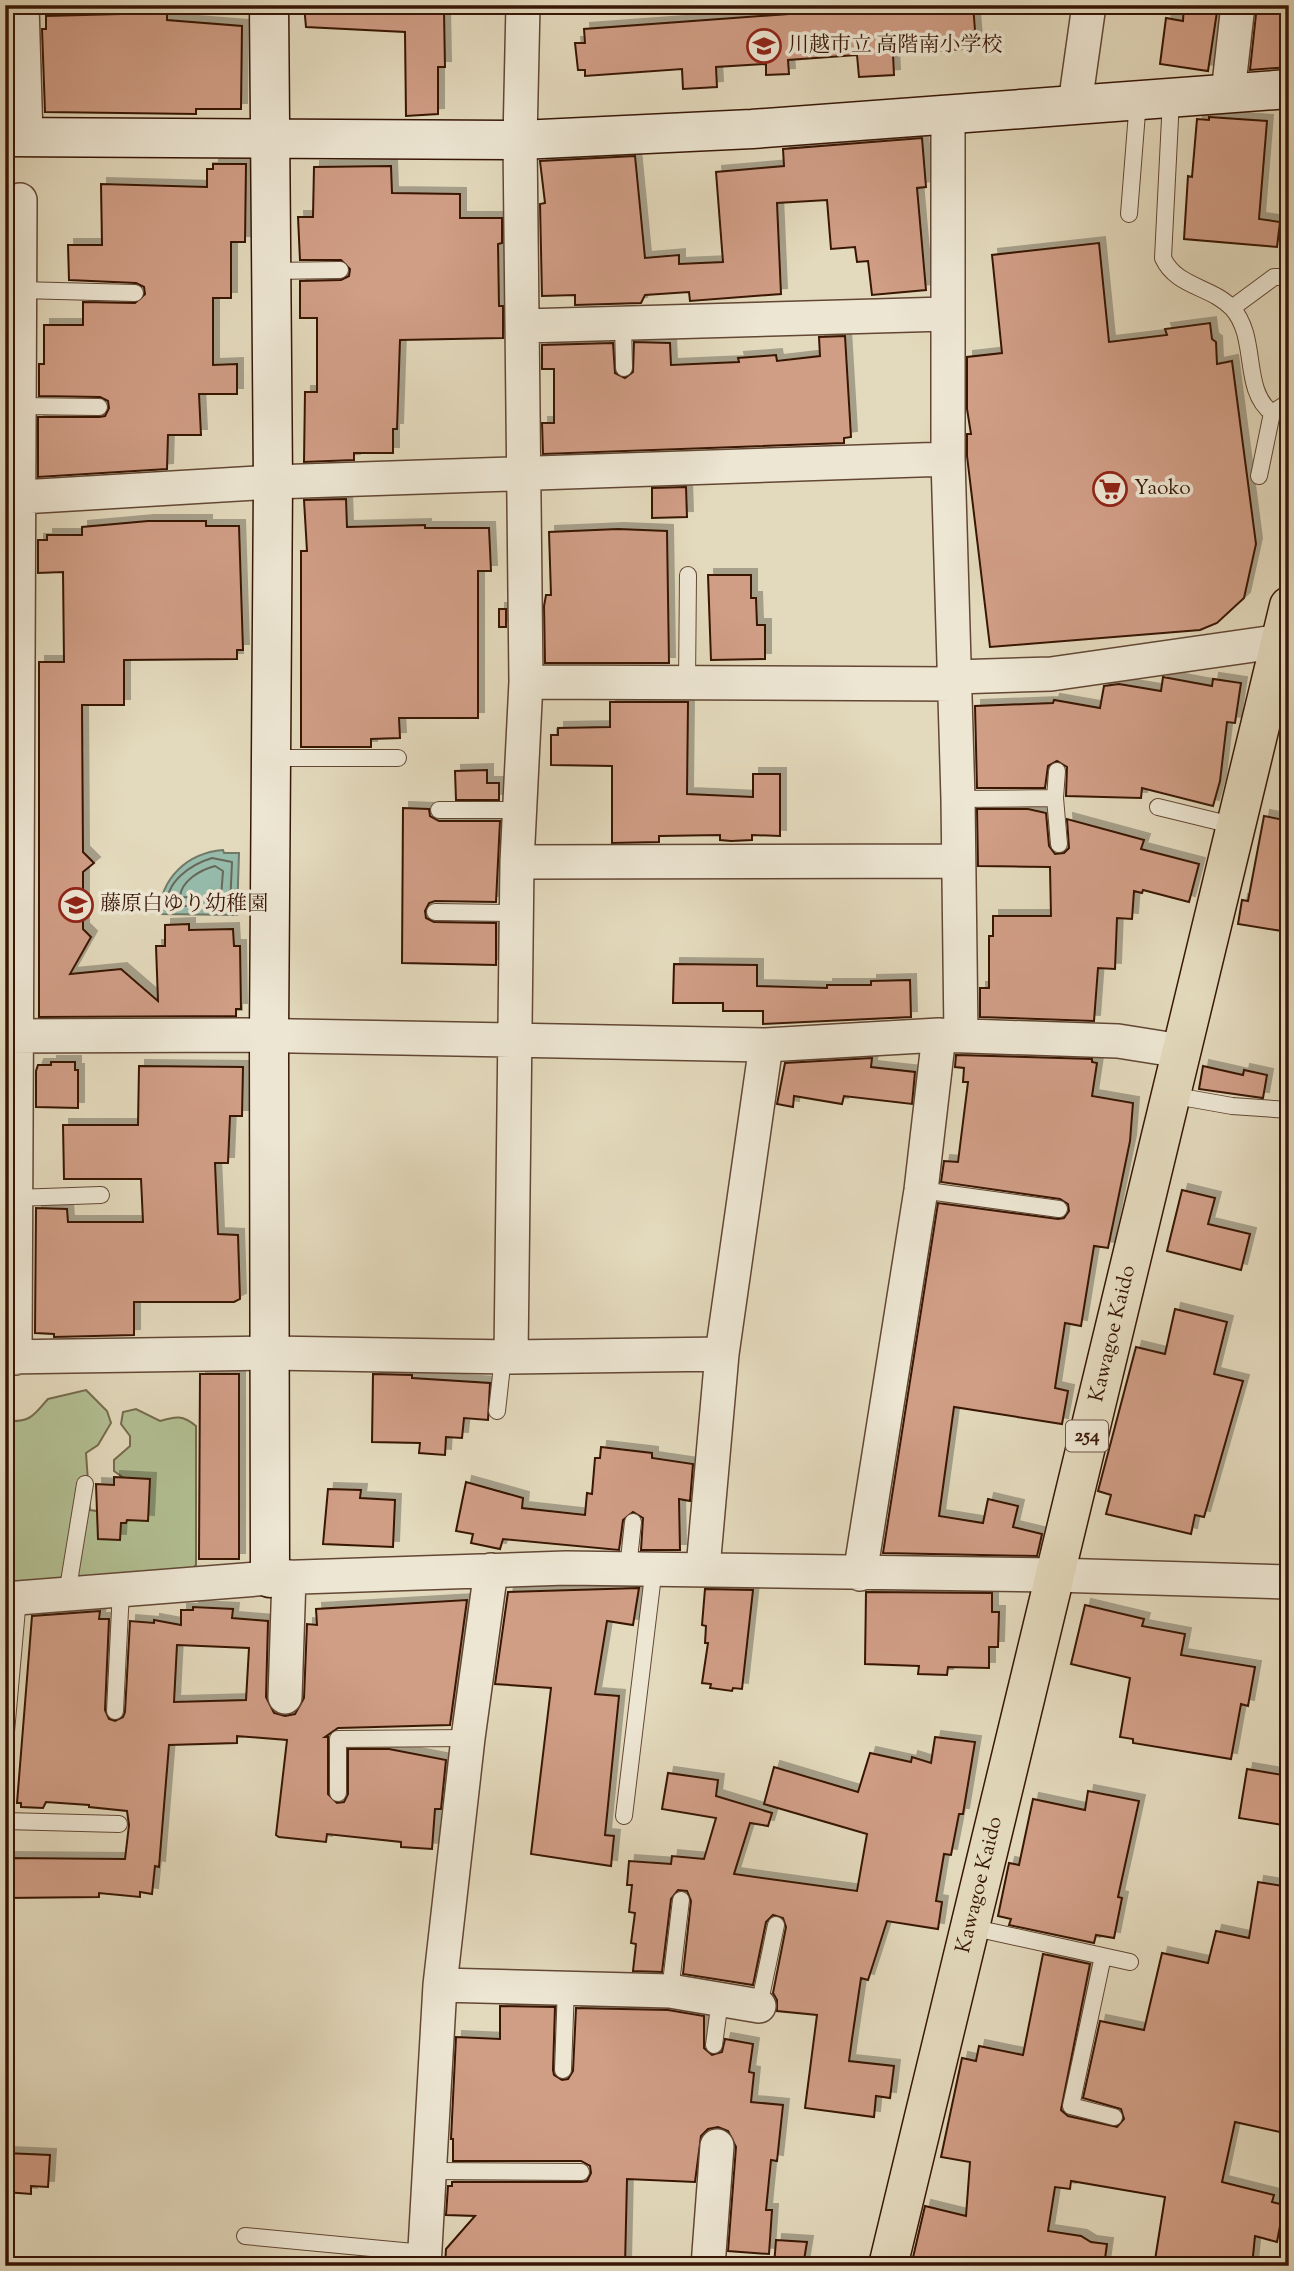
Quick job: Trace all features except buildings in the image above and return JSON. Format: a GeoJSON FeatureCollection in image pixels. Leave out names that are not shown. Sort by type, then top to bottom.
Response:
{"type":"FeatureCollection","features":[{"type":"Feature","properties":{"kind":"highway","name":"Kawagoe Kaido"},"geometry":{"type":"LineString","coordinates":[[888,2266],[1169,1095],[1286,629]]}},
{"type":"Feature","properties":{"kind":"street"},"geometry":{"type":"LineString","coordinates":[[22,5],[16,137],[520,140],[752,129],[1289,89]]}},
{"type":"Feature","properties":{"kind":"street"},"geometry":{"type":"LineString","coordinates":[[269,5],[268,138],[273,482],[270,1353],[285,1697]]}},
{"type":"Feature","properties":{"kind":"street"},"geometry":{"type":"LineString","coordinates":[[507,1357],[517,1040],[517,862],[526,682],[520,140],[523,5]]}},
{"type":"Feature","properties":{"kind":"street"},"geometry":{"type":"LineString","coordinates":[[1074,104],[1089,5]]}},
{"type":"Feature","properties":{"kind":"street"},"geometry":{"type":"LineString","coordinates":[[1228,93],[1238,5]]}},
{"type":"Feature","properties":{"kind":"street"},"geometry":{"type":"LineString","coordinates":[[860,1574],[921,1190],[950,1035],[958,799],[948,459],[948,115]]}},
{"type":"Feature","properties":{"kind":"street"},"geometry":{"type":"LineString","coordinates":[[20,200],[20,290],[12,349],[19,406],[12,498],[11,1036],[16,1198],[10,1357],[270,1353],[507,1357],[722,1354]]}},
{"type":"Feature","properties":{"kind":"street"},"geometry":{"type":"LineString","coordinates":[[524,326],[946,314]]}},
{"type":"Feature","properties":{"kind":"street"},"geometry":{"type":"LineString","coordinates":[[12,498],[273,482],[948,459]]}},
{"type":"Feature","properties":{"kind":"street"},"geometry":{"type":"LineString","coordinates":[[526,682],[955,680],[1051,674],[1286,629]]}},
{"type":"Feature","properties":{"kind":"street"},"geometry":{"type":"LineString","coordinates":[[517,862],[957,861]]}},
{"type":"Feature","properties":{"kind":"street"},"geometry":{"type":"LineString","coordinates":[[11,1036],[269,1035],[766,1045],[950,1035],[1118,1041],[1181,1051]]}},
{"type":"Feature","properties":{"kind":"street"},"geometry":{"type":"LineString","coordinates":[[703,1568],[722,1354],[766,1045]]}},
{"type":"Feature","properties":{"kind":"street"},"geometry":{"type":"LineString","coordinates":[[12,1599],[280,1578],[491,1570],[641,1568],[1289,1582]]}},
{"type":"Feature","properties":{"kind":"street"},"geometry":{"type":"LineString","coordinates":[[424,2260],[440,1985],[468,1738],[491,1570]]}},
{"type":"Feature","properties":{"kind":"street"},"geometry":{"type":"LineString","coordinates":[[440,1985],[566,1986],[670,1991],[759,2006]]}},
{"type":"Feature","properties":{"kind":"street"},"geometry":{"type":"LineString","coordinates":[[708,2266],[717,2146]]}},
{"type":"Feature","properties":{"kind":"lane"},"geometry":{"type":"LineString","coordinates":[[1129,214],[1154,99]]}},
{"type":"Feature","properties":{"kind":"lane"},"geometry":{"type":"LineString","coordinates":[[1154,99],[1163,258],[1169,271],[1231,308],[1249,339],[1253,376],[1261,404],[1272,413]]}},
{"type":"Feature","properties":{"kind":"lane"},"geometry":{"type":"LineString","coordinates":[[270,271],[340,270]]}},
{"type":"Feature","properties":{"kind":"lane"},"geometry":{"type":"LineString","coordinates":[[1231,308],[1274,276],[1289,277]]}},
{"type":"Feature","properties":{"kind":"lane"},"geometry":{"type":"LineString","coordinates":[[20,290],[135,293]]}},
{"type":"Feature","properties":{"kind":"lane"},"geometry":{"type":"LineString","coordinates":[[623,323],[624,368]]}},
{"type":"Feature","properties":{"kind":"lane"},"geometry":{"type":"LineString","coordinates":[[1259,476],[1272,413],[1289,402]]}},
{"type":"Feature","properties":{"kind":"lane"},"geometry":{"type":"LineString","coordinates":[[19,406],[99,407]]}},
{"type":"Feature","properties":{"kind":"lane"},"geometry":{"type":"LineString","coordinates":[[687,683],[688,575]]}},
{"type":"Feature","properties":{"kind":"lane"},"geometry":{"type":"LineString","coordinates":[[271,758],[398,758]]}},
{"type":"Feature","properties":{"kind":"lane"},"geometry":{"type":"LineString","coordinates":[[1056,771],[1055,798],[1059,844]]}},
{"type":"Feature","properties":{"kind":"lane"},"geometry":{"type":"LineString","coordinates":[[958,799],[1055,798]]}},
{"type":"Feature","properties":{"kind":"lane"},"geometry":{"type":"LineString","coordinates":[[1158,807],[1236,826]]}},
{"type":"Feature","properties":{"kind":"lane"},"geometry":{"type":"LineString","coordinates":[[439,810],[520,810]]}},
{"type":"Feature","properties":{"kind":"lane"},"geometry":{"type":"LineString","coordinates":[[435,912],[517,913]]}},
{"type":"Feature","properties":{"kind":"lane"},"geometry":{"type":"LineString","coordinates":[[1169,1095],[1232,1106],[1289,1110]]}},
{"type":"Feature","properties":{"kind":"lane"},"geometry":{"type":"LineString","coordinates":[[921,1190],[1059,1209]]}},
{"type":"Feature","properties":{"kind":"lane"},"geometry":{"type":"LineString","coordinates":[[16,1198],[101,1195]]}},
{"type":"Feature","properties":{"kind":"lane"},"geometry":{"type":"LineString","coordinates":[[497,1411],[507,1357]]}},
{"type":"Feature","properties":{"kind":"lane"},"geometry":{"type":"LineString","coordinates":[[66,1594],[85,1484]]}},
{"type":"Feature","properties":{"kind":"lane"},"geometry":{"type":"LineString","coordinates":[[624,1816],[641,1568],[633,1522]]}},
{"type":"Feature","properties":{"kind":"lane"},"geometry":{"type":"LineString","coordinates":[[115,1711],[121,1590]]}},
{"type":"Feature","properties":{"kind":"lane"},"geometry":{"type":"LineString","coordinates":[[5,1743],[12,1599]]}},
{"type":"Feature","properties":{"kind":"lane"},"geometry":{"type":"LineString","coordinates":[[338,1793],[338,1740],[468,1738]]}},
{"type":"Feature","properties":{"kind":"lane"},"geometry":{"type":"LineString","coordinates":[[5,1821],[119,1824]]}},
{"type":"Feature","properties":{"kind":"lane"},"geometry":{"type":"LineString","coordinates":[[670,1991],[681,1900]]}},
{"type":"Feature","properties":{"kind":"lane"},"geometry":{"type":"LineString","coordinates":[[759,2006],[776,1925]]}},
{"type":"Feature","properties":{"kind":"lane"},"geometry":{"type":"LineString","coordinates":[[970,1927],[1130,1962]]}},
{"type":"Feature","properties":{"kind":"lane"},"geometry":{"type":"LineString","coordinates":[[1104,1956],[1071,2106],[1114,2117]]}},
{"type":"Feature","properties":{"kind":"lane"},"geometry":{"type":"LineString","coordinates":[[563,2070],[566,1986]]}},
{"type":"Feature","properties":{"kind":"lane"},"geometry":{"type":"LineString","coordinates":[[714,2045],[720,2000]]}},
{"type":"Feature","properties":{"kind":"lane"},"geometry":{"type":"LineString","coordinates":[[431,2171],[581,2172]]}},
{"type":"Feature","properties":{"kind":"lane"},"geometry":{"type":"LineString","coordinates":[[245,2236],[424,2260]]}},
{"type":"Feature","properties":{"kind":"shaded area"},"geometry":{"type":"Polygon","coordinates":[[[86,1390],[107,1411],[111,1423],[98,1445],[86,1453],[90,1510],[139,1517],[142,1491],[114,1471],[114,1460],[130,1446],[130,1436],[121,1424],[123,1412],[136,1409],[160,1421],[179,1418],[196,1426],[196,1565],[185,1575],[5,1591],[5,1426],[9,1421],[32,1416],[48,1399],[86,1390]]]}},
{"type":"Feature","properties":{"kind":"water"},"geometry":{"type":"Polygon","coordinates":[[[223,850],[224,853],[239,853],[237,915],[159,914],[165,889],[178,870],[198,856],[223,850]]]}},
{"type":"Feature","properties":{"kind":"place","name":"川越市立 高階南小学校"},"geometry":{"type":"Point","coordinates":[764,46]}},
{"type":"Feature","properties":{"kind":"place","name":"Yaoko"},"geometry":{"type":"Point","coordinates":[1110,489]}},
{"type":"Feature","properties":{"kind":"place","name":"藤原白ゆり幼稚園"},"geometry":{"type":"Point","coordinates":[76,905]}}]}
